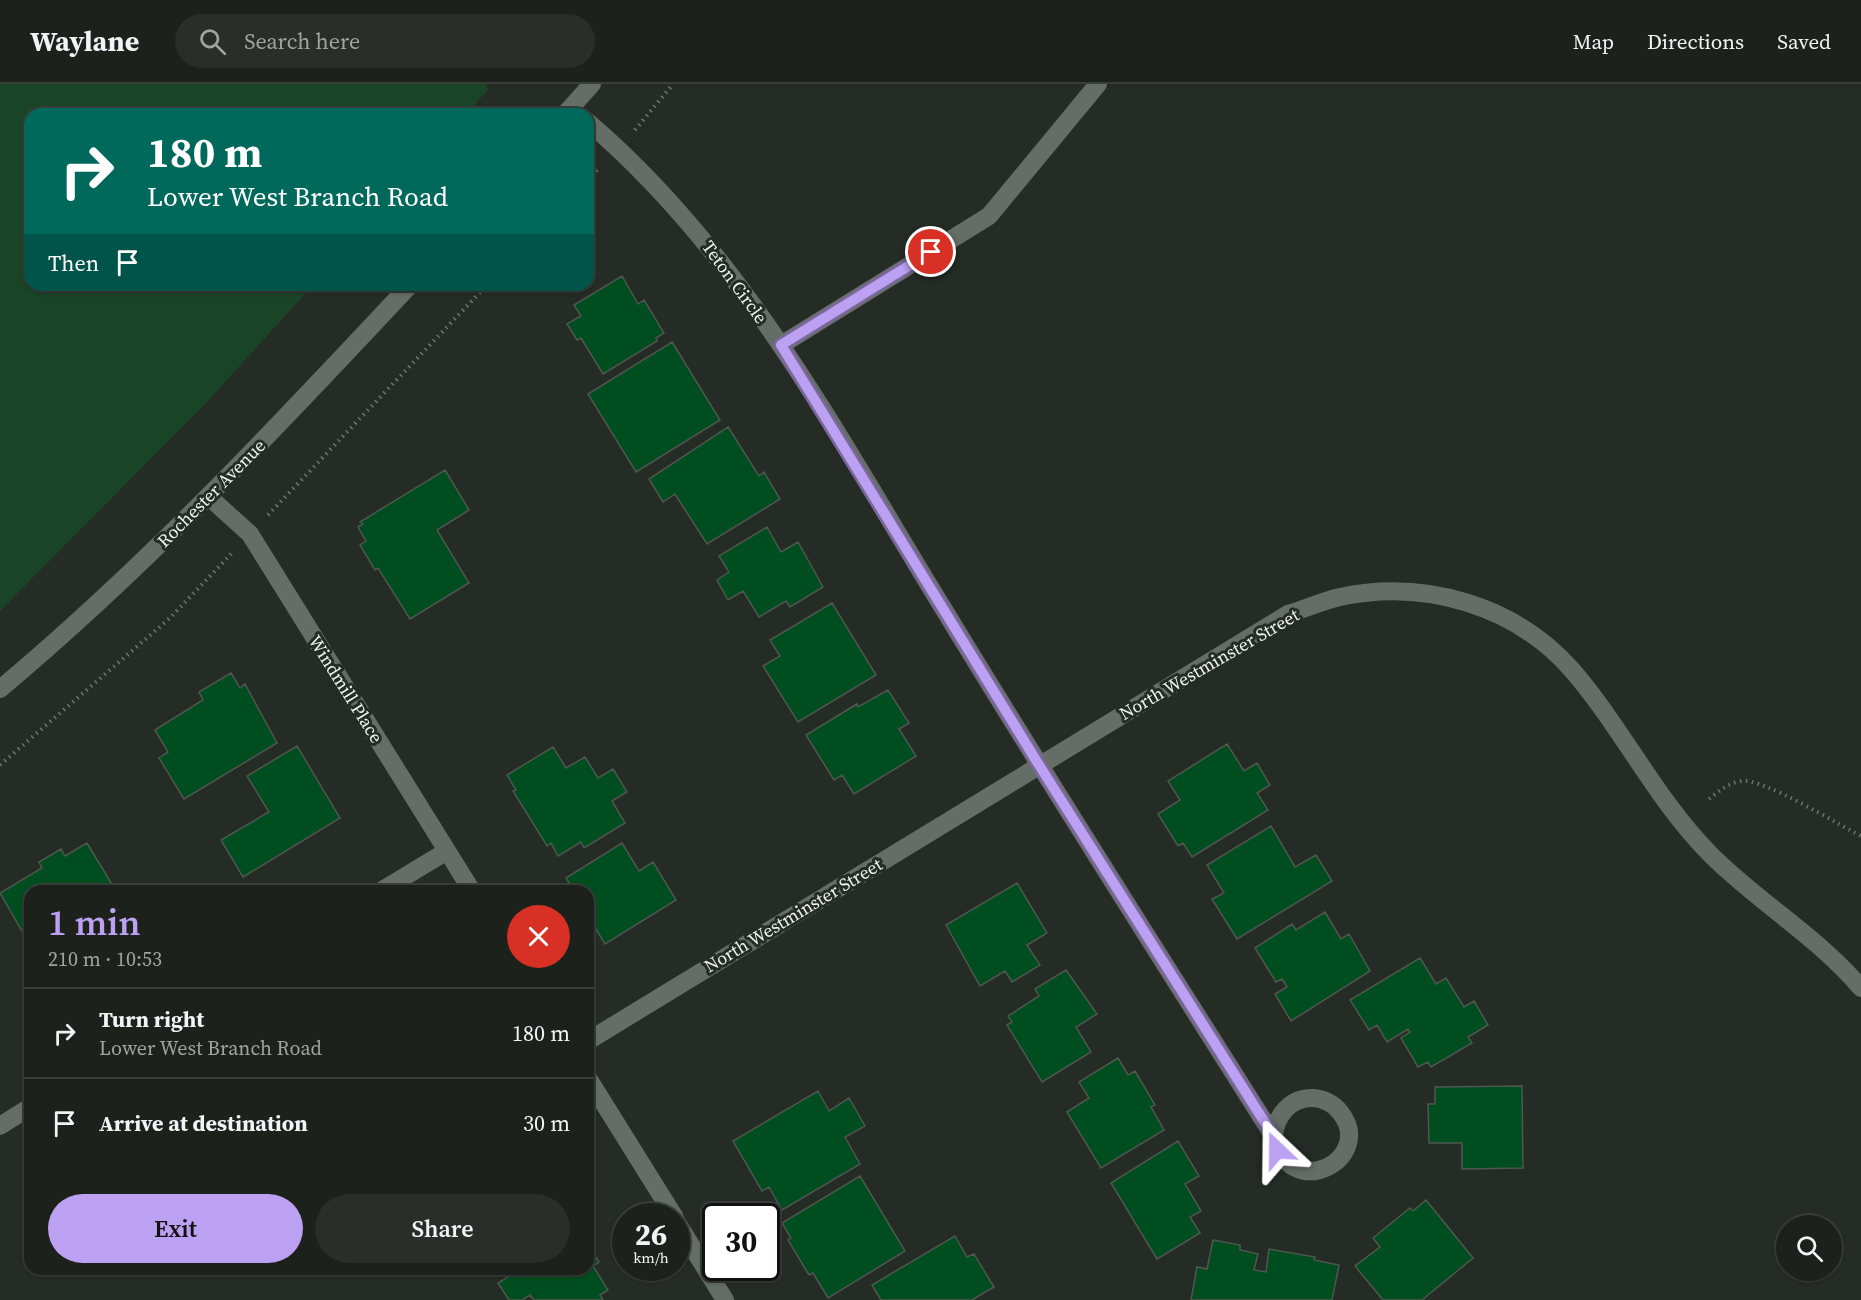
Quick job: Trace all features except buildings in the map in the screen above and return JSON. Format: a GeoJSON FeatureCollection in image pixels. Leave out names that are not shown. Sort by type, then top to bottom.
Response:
{"type":"FeatureCollection","features":[{"type":"Feature","properties":{"kind":"street"},"geometry":{"type":"LineString","coordinates":[[575,108],[592,84]]}},
{"type":"Feature","properties":{"kind":"street"},"geometry":{"type":"LineString","coordinates":[[781,345],[989,216],[1098,84]]}},
{"type":"Feature","properties":{"kind":"street","name":"Teton Circle"},"geometry":{"type":"LineString","coordinates":[[594,128],[653,183],[712,248],[781,345],[1039,765],[1274,1137],[1277,1150],[1288,1164],[1302,1171],[1324,1170],[1337,1162],[1345,1152],[1349,1140],[1348,1128],[1337,1107],[1314,1098],[1289,1105],[1276,1123],[1274,1137]]}},
{"type":"Feature","properties":{"kind":"street","name":"Rochester Avenue"},"geometry":{"type":"LineString","coordinates":[[0,689],[45,651],[209,497],[404,291]]}},
{"type":"Feature","properties":{"kind":"street","name":"Windmill Place"},"geometry":{"type":"LineString","coordinates":[[209,497],[250,534],[468,885]]}},
{"type":"Feature","properties":{"kind":"street","name":"North Westminster Street"},"geometry":{"type":"LineString","coordinates":[[594,1037],[1288,614],[1340,597],[1396,591],[1471,602],[1529,632],[1571,669],[1663,801],[1712,856],[1776,910],[1861,988]]}},
{"type":"Feature","properties":{"kind":"street"},"geometry":{"type":"LineString","coordinates":[[391,885],[447,850]]}},
{"type":"Feature","properties":{"kind":"street"},"geometry":{"type":"LineString","coordinates":[[594,1088],[666,1203]]}},
{"type":"Feature","properties":{"kind":"street"},"geometry":{"type":"LineString","coordinates":[[0,1126],[24,1111]]}},
{"type":"Feature","properties":{"kind":"street"},"geometry":{"type":"LineString","coordinates":[[690,1244],[725,1300]]}},
{"type":"Feature","properties":{"kind":"path"},"geometry":{"type":"LineString","coordinates":[[1709,799],[1727,785],[1744,780],[1765,786],[1861,836]]}},
{"type":"Feature","properties":{"kind":"green space"},"geometry":{"type":"Polygon","coordinates":[[[0,84],[486,84],[488,90],[472,108],[24,108],[24,291],[308,291],[209,400],[0,611],[0,84]]]}},
{"type":"Feature","properties":{"kind":"route"},"geometry":{"type":"LineString","coordinates":[[931,252],[781,345],[1039,765],[1274,1137],[1277,1150]]}}]}
